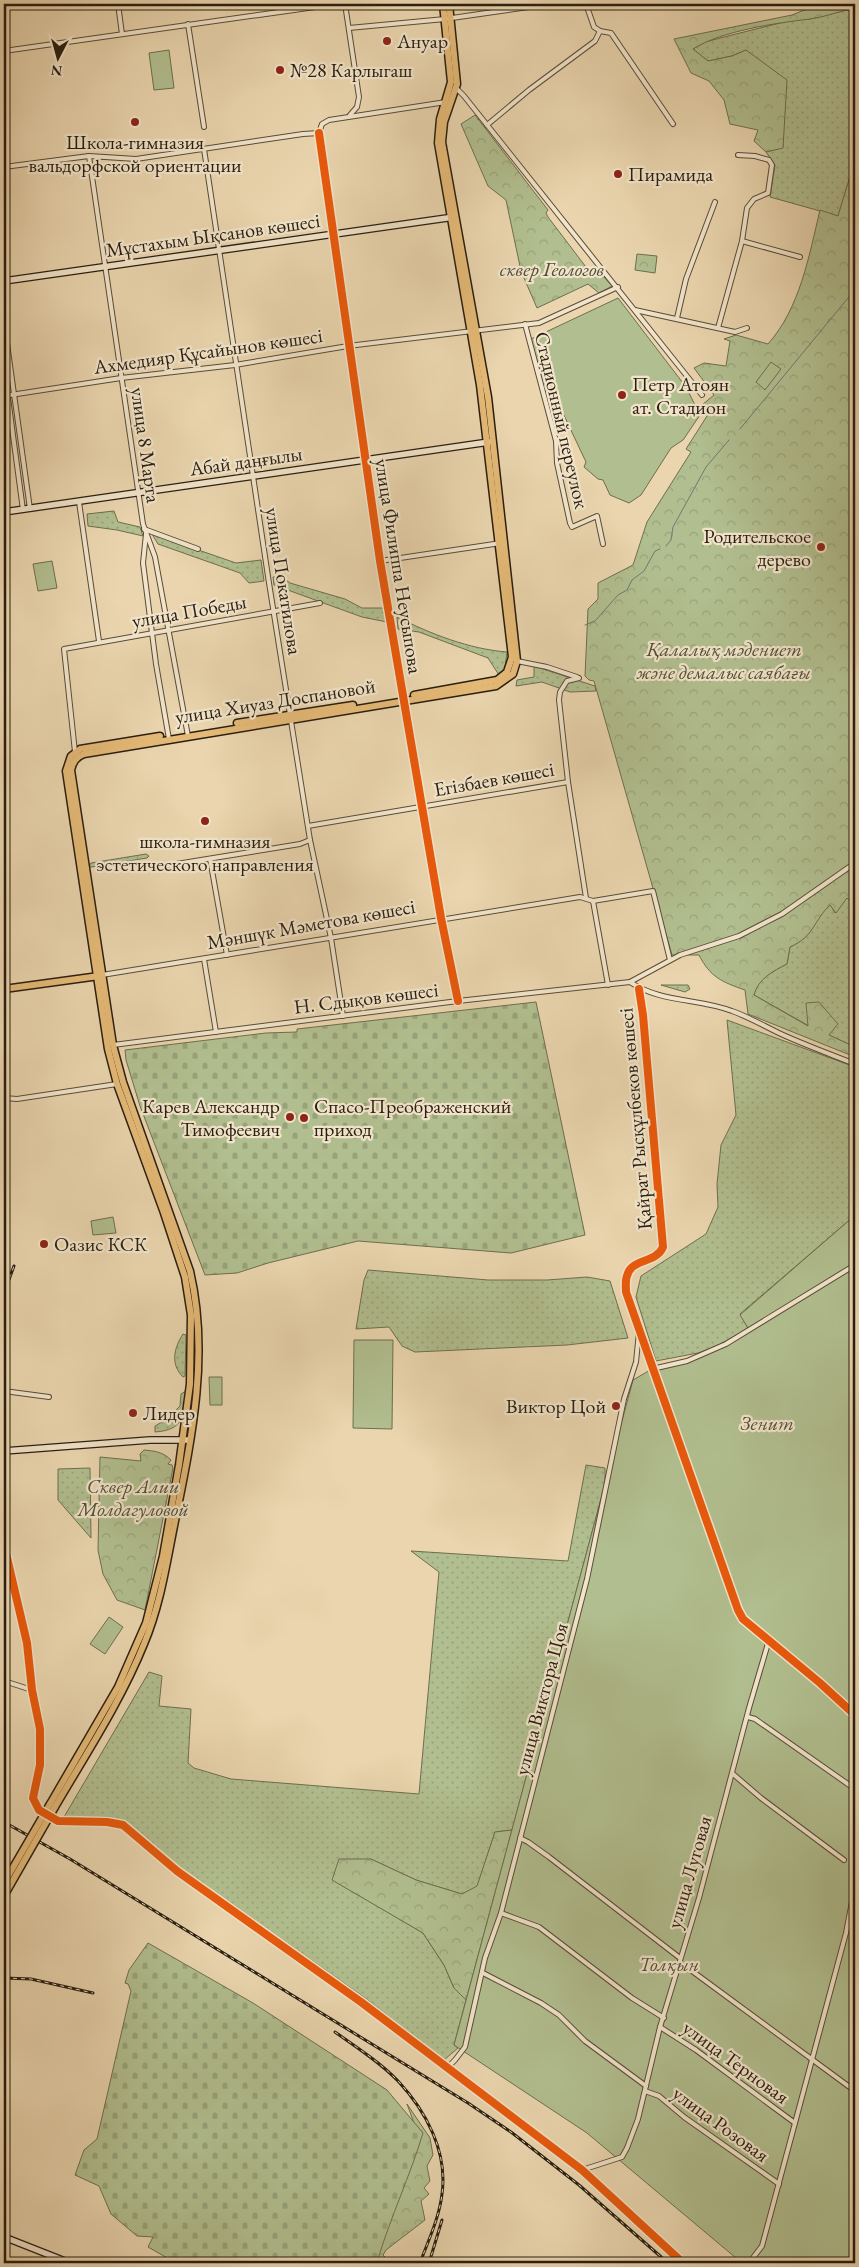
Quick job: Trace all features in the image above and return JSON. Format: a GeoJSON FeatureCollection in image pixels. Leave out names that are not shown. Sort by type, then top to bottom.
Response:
{"type":"FeatureCollection","features":[{"type":"Feature","properties":{"kind":"main road"},"geometry":{"type":"LineString","coordinates":[[443,4],[448,19],[457,79],[456,88],[448,103]]}},
{"type":"Feature","properties":{"kind":"main road"},"geometry":{"type":"LineString","coordinates":[[449,4],[451,78],[438,150],[453,217],[474,331],[490,442],[517,661]]}},
{"type":"Feature","properties":{"kind":"main road","name":"Мұстахым Ықсанов көшесі"},"geometry":{"type":"LineString","coordinates":[[4,282],[453,217]]}},
{"type":"Feature","properties":{"kind":"main road","name":"Абай даңғылы"},"geometry":{"type":"LineString","coordinates":[[4,512],[490,442]]}},
{"type":"Feature","properties":{"kind":"main road","name":"улица Хиуаз Доспановой"},"geometry":{"type":"LineString","coordinates":[[404,699],[497,680],[507,672],[511,664],[511,647],[502,568],[502,543]]}},
{"type":"Feature","properties":{"kind":"main road","name":"улица Хиуаз Доспановой"},"geometry":{"type":"LineString","coordinates":[[76,755],[87,748],[496,686],[513,674],[517,661]]}},
{"type":"Feature","properties":{"kind":"main road"},"geometry":{"type":"LineString","coordinates":[[76,755],[71,770],[110,1047],[117,1084],[138,1132]]}},
{"type":"Feature","properties":{"kind":"main road","name":"Мәншүк Мәметова көшесі"},"geometry":{"type":"LineString","coordinates":[[4,989],[99,976]]}},
{"type":"Feature","properties":{"kind":"main road"},"geometry":{"type":"LineString","coordinates":[[4,1896],[118,1687],[146,1623],[161,1564],[187,1440],[190,1384],[189,1297],[179,1257],[110,1047]]}},
{"type":"Feature","properties":{"kind":"main road"},"geometry":{"type":"LineString","coordinates":[[4,1451],[150,1440],[187,1440]]}},
{"type":"Feature","properties":{"kind":"main road"},"geometry":{"type":"LineString","coordinates":[[4,1883],[52,1805]]}},
{"type":"Feature","properties":{"kind":"main road"},"geometry":{"type":"LineString","coordinates":[[4,2237],[70,2263]]}},
{"type":"Feature","properties":{"kind":"street"},"geometry":{"type":"LineString","coordinates":[[118,4],[122,34]]}},
{"type":"Feature","properties":{"kind":"street"},"geometry":{"type":"LineString","coordinates":[[4,51],[336,4]]}},
{"type":"Feature","properties":{"kind":"street"},"geometry":{"type":"LineString","coordinates":[[345,4],[359,101],[356,110],[347,116]]}},
{"type":"Feature","properties":{"kind":"street"},"geometry":{"type":"LineString","coordinates":[[349,28],[448,19],[549,4]]}},
{"type":"Feature","properties":{"kind":"street"},"geometry":{"type":"LineString","coordinates":[[586,4],[594,27],[600,31],[611,33],[673,124]]}},
{"type":"Feature","properties":{"kind":"street"},"geometry":{"type":"LineString","coordinates":[[188,24],[204,127]]}},
{"type":"Feature","properties":{"kind":"street"},"geometry":{"type":"LineString","coordinates":[[488,124],[529,90],[595,41],[600,31]]}},
{"type":"Feature","properties":{"kind":"street"},"geometry":{"type":"LineString","coordinates":[[456,88],[488,124],[702,395]]}},
{"type":"Feature","properties":{"kind":"street"},"geometry":{"type":"LineString","coordinates":[[4,167],[89,156],[136,159],[319,133],[325,122],[347,116],[448,103]]}},
{"type":"Feature","properties":{"kind":"street","name":"улица Филиппа Неусыпова"},"geometry":{"type":"LineString","coordinates":[[319,133],[380,561],[458,1001]]}},
{"type":"Feature","properties":{"kind":"street","name":"улица Покатилова"},"geometry":{"type":"LineString","coordinates":[[204,149],[273,612],[310,840],[331,938],[343,1016]]}},
{"type":"Feature","properties":{"kind":"street"},"geometry":{"type":"LineString","coordinates":[[718,328],[742,241],[747,208],[754,199],[768,192],[772,165],[768,160],[755,156],[738,155]]}},
{"type":"Feature","properties":{"kind":"street","name":"улица 8 Марта"},"geometry":{"type":"LineString","coordinates":[[89,156],[145,531],[155,557],[188,734]]}},
{"type":"Feature","properties":{"kind":"street"},"geometry":{"type":"LineString","coordinates":[[676,318],[686,279],[715,202]]}},
{"type":"Feature","properties":{"kind":"street"},"geometry":{"type":"LineString","coordinates":[[742,241],[800,257]]}},
{"type":"Feature","properties":{"kind":"street","name":"Ахмедияр Құсайынов көшесі"},"geometry":{"type":"LineString","coordinates":[[6,396],[121,378],[236,365],[348,346],[539,323],[618,288]]}},
{"type":"Feature","properties":{"kind":"street"},"geometry":{"type":"LineString","coordinates":[[635,310],[735,332],[748,328]]}},
{"type":"Feature","properties":{"kind":"street"},"geometry":{"type":"LineString","coordinates":[[4,322],[27,509]]}},
{"type":"Feature","properties":{"kind":"street","name":"Стадионный переулок"},"geometry":{"type":"LineString","coordinates":[[525,324],[556,441],[557,463],[570,523],[572,527],[598,516],[603,544]]}},
{"type":"Feature","properties":{"kind":"street"},"geometry":{"type":"LineString","coordinates":[[4,368],[6,396],[27,509]]}},
{"type":"Feature","properties":{"kind":"street"},"geometry":{"type":"LineString","coordinates":[[79,502],[99,641]]}},
{"type":"Feature","properties":{"kind":"street","name":"улица 8 Марта"},"geometry":{"type":"LineString","coordinates":[[145,531],[198,549]]}},
{"type":"Feature","properties":{"kind":"street","name":"улица 8 Марта"},"geometry":{"type":"LineString","coordinates":[[145,531],[143,563],[168,737]]}},
{"type":"Feature","properties":{"kind":"street"},"geometry":{"type":"LineString","coordinates":[[380,561],[502,543]]}},
{"type":"Feature","properties":{"kind":"street","name":"улица Победы"},"geometry":{"type":"LineString","coordinates":[[76,755],[64,648],[320,604]]}},
{"type":"Feature","properties":{"kind":"street"},"geometry":{"type":"LineString","coordinates":[[517,661],[547,667],[580,678],[567,681],[560,692],[559,700],[568,782],[586,898]]}},
{"type":"Feature","properties":{"kind":"street","name":"Егізбаев көшесі"},"geometry":{"type":"LineString","coordinates":[[308,826],[568,782]]}},
{"type":"Feature","properties":{"kind":"street"},"geometry":{"type":"LineString","coordinates":[[164,866],[300,844],[310,840]]}},
{"type":"Feature","properties":{"kind":"street"},"geometry":{"type":"LineString","coordinates":[[210,859],[227,955]]}},
{"type":"Feature","properties":{"kind":"street"},"geometry":{"type":"LineString","coordinates":[[855,863],[782,914],[739,936],[670,960],[630,982],[639,989],[671,999],[717,1006],[734,1011],[809,1046],[855,1064]]}},
{"type":"Feature","properties":{"kind":"street"},"geometry":{"type":"LineString","coordinates":[[608,985],[593,901],[652,891],[670,960]]}},
{"type":"Feature","properties":{"kind":"street","name":"Мәншүк Мәметова көшесі"},"geometry":{"type":"LineString","coordinates":[[99,976],[442,918],[580,897],[593,901]]}},
{"type":"Feature","properties":{"kind":"street"},"geometry":{"type":"LineString","coordinates":[[204,959],[216,1032]]}},
{"type":"Feature","properties":{"kind":"street","name":"Н. Сдықов көшесі"},"geometry":{"type":"LineString","coordinates":[[110,1047],[458,1001],[630,982]]}},
{"type":"Feature","properties":{"kind":"street","name":"Қайрат Рысқұлбеков көшесі"},"geometry":{"type":"LineString","coordinates":[[639,989],[643,1015],[663,1248],[656,1257],[637,1264],[627,1276],[626,1292],[640,1330]]}},
{"type":"Feature","properties":{"kind":"street"},"geometry":{"type":"LineString","coordinates":[[4,1087],[5,1098],[17,1099],[117,1084]]}},
{"type":"Feature","properties":{"kind":"street"},"geometry":{"type":"LineString","coordinates":[[652,1369],[686,1360],[726,1344],[855,1265]]}},
{"type":"Feature","properties":{"kind":"street"},"geometry":{"type":"LineString","coordinates":[[640,1330],[652,1369],[680,1439],[738,1610],[743,1619],[855,1715]]}},
{"type":"Feature","properties":{"kind":"street","name":"улица Виктора Цоя"},"geometry":{"type":"LineString","coordinates":[[448,2067],[465,2047],[486,1958],[501,1912],[587,1579],[624,1399],[636,1362],[640,1330]]}},
{"type":"Feature","properties":{"kind":"street"},"geometry":{"type":"LineString","coordinates":[[4,1391],[49,1396]]}},
{"type":"Feature","properties":{"kind":"street"},"geometry":{"type":"LineString","coordinates":[[4,1545],[27,1642],[32,1690],[40,1729],[40,1765],[33,1798],[39,1810],[58,1821],[107,1822],[123,1825],[176,1871],[272,1937],[448,2067],[582,2170],[683,2263]]}},
{"type":"Feature","properties":{"kind":"street","name":"улица Луговая"},"geometry":{"type":"LineString","coordinates":[[582,2170],[622,2157],[628,2148],[633,2134],[646,2089],[660,2027],[699,1898],[769,1640]]}},
{"type":"Feature","properties":{"kind":"street"},"geometry":{"type":"LineString","coordinates":[[4,1681],[32,1690]]}},
{"type":"Feature","properties":{"kind":"street"},"geometry":{"type":"LineString","coordinates":[[748,1717],[755,1718],[855,1789]]}},
{"type":"Feature","properties":{"kind":"street"},"geometry":{"type":"LineString","coordinates":[[733,1774],[761,1798],[844,1860]]}},
{"type":"Feature","properties":{"kind":"street"},"geometry":{"type":"LineString","coordinates":[[520,1838],[549,1856],[680,1958]]}},
{"type":"Feature","properties":{"kind":"street"},"geometry":{"type":"LineString","coordinates":[[749,2263],[762,2246],[846,1933],[855,1886]]}},
{"type":"Feature","properties":{"kind":"street"},"geometry":{"type":"LineString","coordinates":[[501,1912],[539,1927],[632,1998],[664,2018]]}},
{"type":"Feature","properties":{"kind":"street"},"geometry":{"type":"LineString","coordinates":[[679,1965],[692,1971],[855,2092]]}},
{"type":"Feature","properties":{"kind":"street","name":"улица Розовая"},"geometry":{"type":"LineString","coordinates":[[483,1973],[541,2003],[559,2015],[585,2041],[646,2089],[778,2184]]}},
{"type":"Feature","properties":{"kind":"street","name":"улица Терновая"},"geometry":{"type":"LineString","coordinates":[[660,2027],[696,2050],[795,2123]]}},
{"type":"Feature","properties":{"kind":"green space"},"geometry":{"type":"Polygon","coordinates":[[[819,4],[855,4],[855,8],[816,18],[733,33],[718,37],[693,49],[708,61],[732,56],[746,50],[787,80],[783,148],[766,152],[754,141],[758,130],[730,124],[724,100],[709,81],[691,73],[674,39],[792,15],[819,4]]]}},
{"type":"Feature","properties":{"kind":"green space"},"geometry":{"type":"Polygon","coordinates":[[[855,8],[855,160],[838,216],[770,197],[775,165],[766,152],[783,147],[783,126],[746,50],[732,56],[708,61],[693,49],[705,42],[728,36],[792,20],[810,19],[855,8]]]}},
{"type":"Feature","properties":{"kind":"green space"},"geometry":{"type":"Polygon","coordinates":[[[169,50],[174,88],[154,90],[149,53],[169,50]]]}},
{"type":"Feature","properties":{"kind":"green space","name":"сквер Геологов"},"geometry":{"type":"Polygon","coordinates":[[[475,115],[548,210],[546,213],[548,217],[592,275],[604,277],[612,286],[599,293],[588,284],[537,308],[521,271],[506,200],[488,186],[461,124],[475,115]]]}},
{"type":"Feature","properties":{"kind":"green space","name":"Қалалық мәдениет және демалыс саябағы"},"geometry":{"type":"Polygon","coordinates":[[[855,160],[855,282],[853,292],[855,361],[855,906],[847,898],[836,913],[830,905],[809,933],[798,943],[790,947],[787,964],[763,980],[754,995],[808,1026],[806,1003],[819,1002],[838,1024],[829,1035],[855,1047],[855,1057],[748,1014],[745,990],[712,974],[699,955],[672,955],[594,681],[589,680],[585,676],[588,609],[598,599],[598,583],[633,565],[647,522],[691,452],[686,449],[707,416],[702,405],[714,395],[694,368],[704,363],[726,366],[730,341],[724,339],[736,335],[768,344],[779,330],[796,298],[802,281],[820,210],[838,216],[855,160]]]}},
{"type":"Feature","properties":{"kind":"green space"},"geometry":{"type":"Polygon","coordinates":[[[637,254],[657,256],[655,273],[635,270],[637,254]]]}},
{"type":"Feature","properties":{"kind":"green space","name":"Петр Атоян ат. Стадион"},"geometry":{"type":"Polygon","coordinates":[[[618,298],[686,387],[700,415],[683,440],[671,448],[641,495],[629,503],[610,495],[603,480],[598,479],[584,467],[586,462],[551,388],[544,389],[531,339],[618,298]]]}},
{"type":"Feature","properties":{"kind":"green space"},"geometry":{"type":"Polygon","coordinates":[[[771,362],[781,369],[765,390],[756,382],[771,362]]]}},
{"type":"Feature","properties":{"kind":"green space"},"geometry":{"type":"Polygon","coordinates":[[[114,511],[118,522],[140,527],[143,536],[88,526],[87,514],[114,511]]]}},
{"type":"Feature","properties":{"kind":"green space"},"geometry":{"type":"Polygon","coordinates":[[[152,534],[236,563],[261,560],[264,581],[249,583],[240,573],[158,544],[152,534]]]}},
{"type":"Feature","properties":{"kind":"green space"},"geometry":{"type":"Polygon","coordinates":[[[52,561],[57,588],[38,591],[33,564],[52,561]]]}},
{"type":"Feature","properties":{"kind":"green space"},"geometry":{"type":"Polygon","coordinates":[[[281,576],[290,583],[345,599],[362,608],[383,608],[387,622],[362,617],[274,585],[273,577],[281,576]]]}},
{"type":"Feature","properties":{"kind":"green space"},"geometry":{"type":"Polygon","coordinates":[[[397,617],[450,640],[479,648],[507,652],[505,668],[499,675],[488,658],[419,632],[398,629],[397,617]]]}},
{"type":"Feature","properties":{"kind":"green space"},"geometry":{"type":"Polygon","coordinates":[[[534,666],[595,686],[596,691],[570,692],[542,682],[516,686],[517,680],[534,677],[534,666]]]}},
{"type":"Feature","properties":{"kind":"green space"},"geometry":{"type":"Polygon","coordinates":[[[146,854],[149,856],[147,858],[89,866],[91,863],[146,854]]]}},
{"type":"Feature","properties":{"kind":"green space"},"geometry":{"type":"Polygon","coordinates":[[[847,897],[855,906],[855,1047],[809,1026],[754,995],[758,984],[762,980],[787,964],[790,947],[798,943],[809,933],[824,910],[830,904],[835,913],[847,897]]]}},
{"type":"Feature","properties":{"kind":"green space"},"geometry":{"type":"Polygon","coordinates":[[[661,985],[688,985],[690,989],[685,992],[661,985]]]}},
{"type":"Feature","properties":{"kind":"green space"},"geometry":{"type":"Polygon","coordinates":[[[536,1002],[585,1235],[511,1253],[358,1241],[268,1263],[237,1273],[205,1275],[140,1106],[126,1060],[125,1050],[266,1033],[297,1032],[297,1029],[536,1002]]]}},
{"type":"Feature","properties":{"kind":"green space"},"geometry":{"type":"Polygon","coordinates":[[[727,1020],[855,1067],[855,1220],[853,1217],[740,1314],[748,1328],[717,1346],[698,1353],[656,1361],[636,1297],[641,1276],[706,1234],[718,1207],[717,1184],[721,1145],[736,1115],[727,1020]]]}},
{"type":"Feature","properties":{"kind":"green space"},"geometry":{"type":"Polygon","coordinates":[[[113,1217],[116,1233],[93,1235],[91,1221],[113,1217]]]}},
{"type":"Feature","properties":{"kind":"green space","name":"Толқын"},"geometry":{"type":"Polygon","coordinates":[[[853,1217],[855,1220],[855,2263],[742,2263],[587,2133],[454,2045],[633,1380],[652,1369],[686,1361],[726,1344],[748,1328],[740,1315],[853,1217]]]}},
{"type":"Feature","properties":{"kind":"green space"},"geometry":{"type":"Polygon","coordinates":[[[368,1270],[488,1280],[547,1280],[587,1277],[610,1281],[628,1338],[567,1345],[415,1352],[402,1346],[389,1327],[356,1329],[364,1280],[368,1270]]]}},
{"type":"Feature","properties":{"kind":"green space"},"geometry":{"type":"Polygon","coordinates":[[[183,1334],[186,1335],[185,1376],[183,1377],[176,1367],[175,1356],[177,1345],[183,1334]]]}},
{"type":"Feature","properties":{"kind":"green space"},"geometry":{"type":"Polygon","coordinates":[[[354,1340],[393,1340],[392,1429],[353,1428],[354,1340]]]}},
{"type":"Feature","properties":{"kind":"green space"},"geometry":{"type":"Polygon","coordinates":[[[209,1377],[222,1377],[222,1405],[210,1405],[209,1377]]]}},
{"type":"Feature","properties":{"kind":"green space"},"geometry":{"type":"Polygon","coordinates":[[[186,1391],[181,1420],[172,1428],[155,1432],[155,1426],[162,1422],[163,1413],[172,1414],[180,1406],[181,1394],[186,1391]]]}},
{"type":"Feature","properties":{"kind":"green space","name":"Сквер Алии Молдагуловой"},"geometry":{"type":"Polygon","coordinates":[[[144,1450],[155,1451],[165,1455],[171,1460],[168,1464],[172,1465],[173,1468],[145,1610],[117,1600],[103,1574],[98,1550],[100,1457],[141,1461],[140,1454],[144,1450]]]}},
{"type":"Feature","properties":{"kind":"green space"},"geometry":{"type":"Polygon","coordinates":[[[586,1465],[605,1468],[605,1484],[512,1830],[495,1832],[477,1887],[462,1894],[416,1880],[371,1859],[333,1880],[423,1933],[444,1965],[454,1988],[466,2000],[454,2045],[458,2048],[444,2060],[365,1998],[182,1869],[120,1820],[109,1817],[64,1817],[149,1672],[162,1676],[159,1706],[191,1709],[188,1763],[194,1768],[231,1779],[419,1794],[439,1572],[411,1551],[568,1561],[586,1465]]]}},
{"type":"Feature","properties":{"kind":"green space"},"geometry":{"type":"Polygon","coordinates":[[[90,1468],[91,1538],[58,1500],[58,1469],[90,1468]]]}},
{"type":"Feature","properties":{"kind":"green space"},"geometry":{"type":"Polygon","coordinates":[[[109,1617],[123,1627],[105,1654],[90,1644],[109,1617]]]}},
{"type":"Feature","properties":{"kind":"green space"},"geometry":{"type":"Polygon","coordinates":[[[512,1830],[466,2000],[454,1988],[444,1965],[423,1933],[332,1880],[339,1859],[371,1859],[416,1880],[462,1894],[477,1886],[495,1832],[512,1830]]]}},
{"type":"Feature","properties":{"kind":"green space"},"geometry":{"type":"Polygon","coordinates":[[[148,1943],[253,2003],[387,2090],[423,2133],[378,2259],[374,2263],[176,2263],[148,2247],[153,2237],[137,2236],[111,2214],[99,2186],[75,2175],[84,2150],[97,2139],[131,1991],[128,1984],[125,1983],[129,1970],[148,1943]]]}},
{"type":"Feature","properties":{"kind":"green space"},"geometry":{"type":"Polygon","coordinates":[[[407,2104],[430,2138],[433,2155],[427,2166],[430,2181],[424,2188],[429,2194],[421,2201],[425,2220],[386,2250],[383,2255],[390,2262],[388,2263],[329,2263],[418,2134],[407,2104]]]}},
{"type":"Feature","properties":{"kind":"water"},"geometry":{"type":"Polygon","coordinates":[[[855,282],[855,361],[853,292],[855,282]]]}},
{"type":"Feature","properties":{"kind":"waterway"},"geometry":{"type":"LineString","coordinates":[[740,429],[853,292]]}},
{"type":"Feature","properties":{"kind":"waterway"},"geometry":{"type":"LineString","coordinates":[[666,546],[671,540],[673,527],[706,467],[729,440]]}},
{"type":"Feature","properties":{"kind":"waterway"},"geometry":{"type":"LineString","coordinates":[[585,625],[595,621],[618,595],[627,590],[632,580],[644,571],[655,551],[660,549]]}},
{"type":"Feature","properties":{"kind":"railway"},"geometry":{"type":"LineString","coordinates":[[4,1293],[14,1266]]}},
{"type":"Feature","properties":{"kind":"railway"},"geometry":{"type":"LineString","coordinates":[[4,1822],[70,1859],[468,2103],[511,2132],[579,2185],[668,2263]]}},
{"type":"Feature","properties":{"kind":"railway"},"geometry":{"type":"LineString","coordinates":[[5,1978],[31,1979],[93,1993]]}},
{"type":"Feature","properties":{"kind":"railway"},"geometry":{"type":"LineString","coordinates":[[335,2032],[376,2061],[398,2081],[418,2105],[433,2133],[442,2163],[442,2194],[436,2221],[420,2263]]}},
{"type":"Feature","properties":{"kind":"railway"},"geometry":{"type":"LineString","coordinates":[[429,2263],[442,2220]]}},
{"type":"Feature","properties":{"kind":"cycle path"},"geometry":{"type":"LineString","coordinates":[[319,133],[380,561],[441,918],[458,1001]]}},
{"type":"Feature","properties":{"kind":"cycle path"},"geometry":{"type":"LineString","coordinates":[[639,989],[643,1015],[663,1247],[655,1256],[638,1263],[629,1270],[626,1279],[626,1292],[738,1610],[743,1619],[820,1683],[855,1715]]}},
{"type":"Feature","properties":{"kind":"cycle path"},"geometry":{"type":"LineString","coordinates":[[4,1545],[27,1643],[32,1690],[40,1729],[40,1765],[33,1798],[39,1810],[58,1821],[107,1822],[123,1825],[177,1871],[361,2002],[582,2170],[683,2263]]}},
{"type":"Feature","properties":{"kind":"place","name":"Ануар"},"geometry":{"type":"Point","coordinates":[387,41]}},
{"type":"Feature","properties":{"kind":"place","name":"№28 Карлыгаш"},"geometry":{"type":"Point","coordinates":[280,70]}},
{"type":"Feature","properties":{"kind":"place","name":"Школа-гимназия вальдорфской ориентации"},"geometry":{"type":"Point","coordinates":[135,122]}},
{"type":"Feature","properties":{"kind":"place","name":"Пирамида"},"geometry":{"type":"Point","coordinates":[618,174]}},
{"type":"Feature","properties":{"kind":"place","name":"Петр Атоян ат. Стадион"},"geometry":{"type":"Point","coordinates":[622,395]}},
{"type":"Feature","properties":{"kind":"place","name":"Родительское дерево"},"geometry":{"type":"Point","coordinates":[821,547]}},
{"type":"Feature","properties":{"kind":"place","name":"школа-гимназия эстетического направления"},"geometry":{"type":"Point","coordinates":[205,821]}},
{"type":"Feature","properties":{"kind":"place","name":"Карев Александр Тимофеевич"},"geometry":{"type":"Point","coordinates":[290,1117]}},
{"type":"Feature","properties":{"kind":"place","name":"Спасо-Преображенский приход"},"geometry":{"type":"Point","coordinates":[304,1118]}},
{"type":"Feature","properties":{"kind":"place","name":"Оазис КСК"},"geometry":{"type":"Point","coordinates":[44,1244]}},
{"type":"Feature","properties":{"kind":"place","name":"Виктор Цой"},"geometry":{"type":"Point","coordinates":[616,1406]}},
{"type":"Feature","properties":{"kind":"place","name":"Лидер"},"geometry":{"type":"Point","coordinates":[133,1413]}},
{"type":"Feature","properties":{"kind":"park label","name":"Зенит"},"geometry":{"type":"Point","coordinates":[767,1423]}}]}
